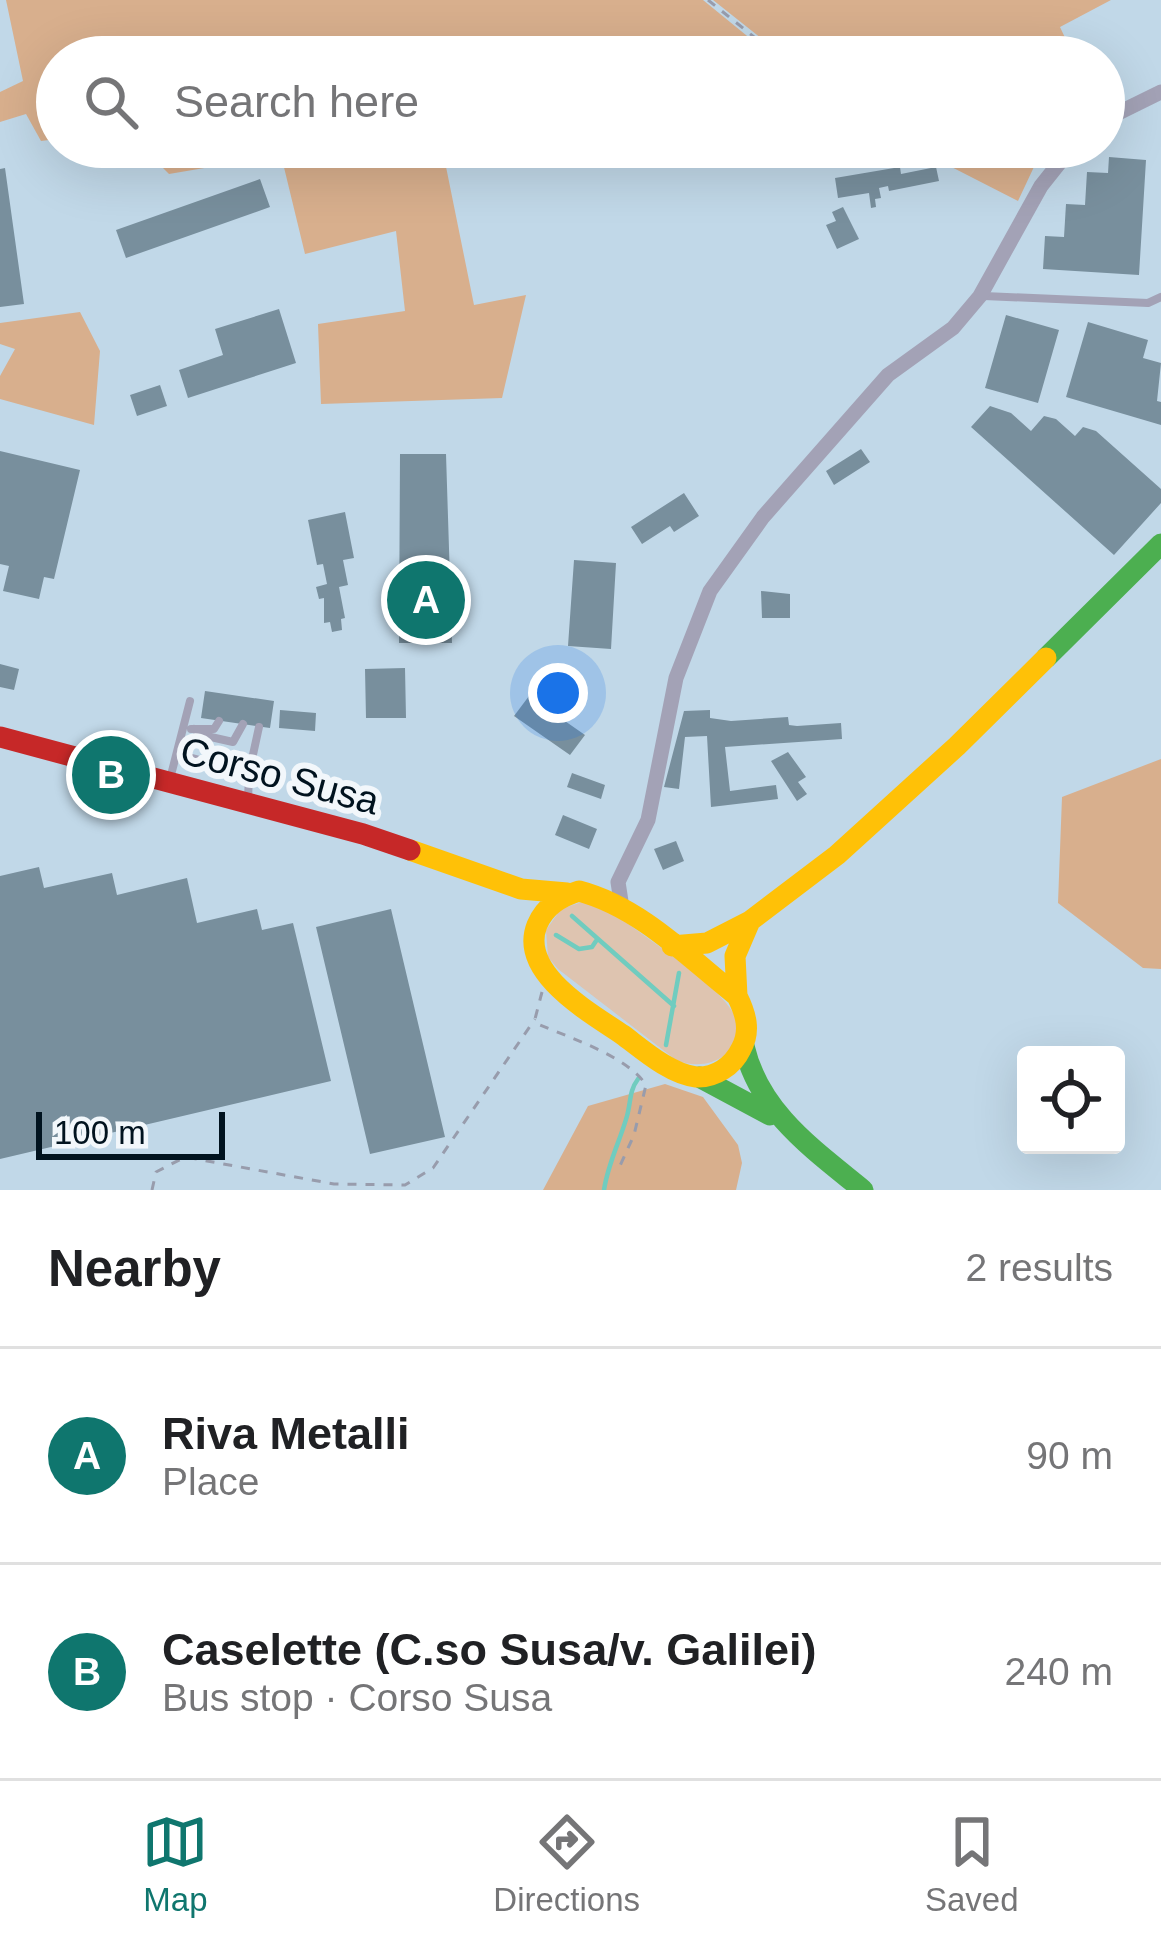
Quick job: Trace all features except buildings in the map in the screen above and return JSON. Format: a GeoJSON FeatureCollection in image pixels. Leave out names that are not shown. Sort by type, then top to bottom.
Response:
{"type":"FeatureCollection","features":[{"type":"Feature","properties":{"kind":"main road"},"geometry":{"type":"LineString","coordinates":[[672,946],[706,943],[750,921],[837,855],[1161,544]]}},
{"type":"Feature","properties":{"kind":"main road","name":"Corso Susa"},"geometry":{"type":"LineString","coordinates":[[0,737],[406,847],[521,889],[591,892]]}},
{"type":"Feature","properties":{"kind":"main road","name":"Corso Susa"},"geometry":{"type":"LineString","coordinates":[[468,873],[523,911],[546,973],[678,1072],[699,1077],[790,1127]]}},
{"type":"Feature","properties":{"kind":"main road"},"geometry":{"type":"LineString","coordinates":[[591,892],[622,908],[737,996]]}},
{"type":"Feature","properties":{"kind":"main road"},"geometry":{"type":"LineString","coordinates":[[534,933],[546,909],[567,893]]}},
{"type":"Feature","properties":{"kind":"main road"},"geometry":{"type":"LineString","coordinates":[[750,921],[735,956],[737,996],[747,1021],[744,1046],[754,1083],[790,1127],[863,1190]]}},
{"type":"Feature","properties":{"kind":"main road"},"geometry":{"type":"LineString","coordinates":[[699,1077],[725,1070],[744,1046]]}},
{"type":"Feature","properties":{"kind":"street"},"geometry":{"type":"LineString","coordinates":[[1125,110],[1161,92]]}},
{"type":"Feature","properties":{"kind":"street"},"geometry":{"type":"LineString","coordinates":[[622,908],[618,882],[648,820],[676,678],[718,578],[763,517],[888,375],[953,328],[980,296],[1055,168]]}},
{"type":"Feature","properties":{"kind":"street"},"geometry":{"type":"LineString","coordinates":[[591,892],[627,859]]}},
{"type":"Feature","properties":{"kind":"lane"},"geometry":{"type":"LineString","coordinates":[[980,296],[1148,303],[1161,297]]}},
{"type":"Feature","properties":{"kind":"lane"},"geometry":{"type":"LineString","coordinates":[[1148,303],[1161,313]]}},
{"type":"Feature","properties":{"kind":"lane"},"geometry":{"type":"LineString","coordinates":[[169,782],[189,728],[190,701]]}},
{"type":"Feature","properties":{"kind":"lane"},"geometry":{"type":"LineString","coordinates":[[189,728],[214,729],[219,721]]}},
{"type":"Feature","properties":{"kind":"lane"},"geometry":{"type":"LineString","coordinates":[[189,728],[233,742],[243,724]]}},
{"type":"Feature","properties":{"kind":"lane"},"geometry":{"type":"LineString","coordinates":[[248,802],[259,727]]}},
{"type":"Feature","properties":{"kind":"lane"},"geometry":{"type":"LineString","coordinates":[[177,754],[249,773]]}},
{"type":"Feature","properties":{"kind":"path"},"geometry":{"type":"LineString","coordinates":[[708,0],[753,36]]}},
{"type":"Feature","properties":{"kind":"path"},"geometry":{"type":"LineString","coordinates":[[152,1190],[156,1172],[185,1157],[334,1184],[405,1185],[433,1168],[535,1019],[541,1000]]}},
{"type":"Feature","properties":{"kind":"path"},"geometry":{"type":"LineString","coordinates":[[535,1019],[643,1078],[646,1093],[619,1168]]}},
{"type":"Feature","properties":{"kind":"shaded area"},"geometry":{"type":"Polygon","coordinates":[[[6,0],[703,0],[747,36],[36,36],[36,132],[26,114],[0,122],[0,92],[23,81],[6,0]]]}},
{"type":"Feature","properties":{"kind":"shaded area"},"geometry":{"type":"Polygon","coordinates":[[[713,0],[1111,0],[1060,27],[1064,36],[758,36],[713,0]]]}},
{"type":"Feature","properties":{"kind":"shaded area"},"geometry":{"type":"Polygon","coordinates":[[[163,168],[204,168],[169,174],[163,168]]]}},
{"type":"Feature","properties":{"kind":"shaded area"},"geometry":{"type":"Polygon","coordinates":[[[284,168],[446,168],[474,305],[526,295],[502,398],[321,404],[318,324],[405,311],[396,231],[305,254],[284,168]]]}},
{"type":"Feature","properties":{"kind":"shaded area"},"geometry":{"type":"Polygon","coordinates":[[[953,168],[1033,168],[1018,201],[953,168]]]}},
{"type":"Feature","properties":{"kind":"shaded area"},"geometry":{"type":"Polygon","coordinates":[[[80,312],[100,351],[94,425],[0,399],[0,376],[15,349],[0,344],[0,323],[80,312]]]}},
{"type":"Feature","properties":{"kind":"shaded area"},"geometry":{"type":"Polygon","coordinates":[[[1161,759],[1161,969],[1143,968],[1058,903],[1062,797],[1161,759]]]}},
{"type":"Feature","properties":{"kind":"shaded area"},"geometry":{"type":"Polygon","coordinates":[[[585,901],[606,908],[715,992],[735,1017],[737,1030],[729,1051],[700,1064],[676,1060],[558,969],[548,957],[546,930],[561,909],[585,901]]]}},
{"type":"Feature","properties":{"kind":"shaded area"},"geometry":{"type":"Polygon","coordinates":[[[665,1084],[703,1097],[738,1145],[742,1163],[736,1190],[543,1190],[588,1106],[665,1084]]]}},
{"type":"Feature","properties":{"kind":"waterway"},"geometry":{"type":"LineString","coordinates":[[572,916],[674,1006]]}},
{"type":"Feature","properties":{"kind":"waterway"},"geometry":{"type":"LineString","coordinates":[[556,935],[579,949],[592,947],[596,941]]}},
{"type":"Feature","properties":{"kind":"waterway"},"geometry":{"type":"LineString","coordinates":[[666,1045],[679,973]]}},
{"type":"Feature","properties":{"kind":"waterway"},"geometry":{"type":"LineString","coordinates":[[604,1190],[638,1079]]}},
{"type":"Feature","properties":{"kind":"traffic: fast"},"geometry":{"type":"LineString","coordinates":[[1046,658],[1161,544]]}},
{"type":"Feature","properties":{"kind":"traffic: fast"},"geometry":{"type":"LineString","coordinates":[[744,1046],[751,1069],[775,1110],[807,1144],[863,1190]]}},
{"type":"Feature","properties":{"kind":"traffic: fast"},"geometry":{"type":"LineString","coordinates":[[699,1077],[770,1115]]}},
{"type":"Feature","properties":{"kind":"traffic: slow"},"geometry":{"type":"LineString","coordinates":[[672,946],[707,943],[750,921],[837,855],[1046,658]]}},
{"type":"Feature","properties":{"kind":"traffic: slow"},"geometry":{"type":"LineString","coordinates":[[410,850],[521,889],[567,893]]}},
{"type":"Feature","properties":{"kind":"traffic: slow"},"geometry":{"type":"LineString","coordinates":[[579,891],[643,921],[737,996],[747,1029],[738,1055],[728,1066],[703,1077],[676,1071],[577,1003],[547,975],[534,943],[537,925],[554,903],[579,891]]}},
{"type":"Feature","properties":{"kind":"traffic: slow"},"geometry":{"type":"LineString","coordinates":[[737,996],[735,956],[750,921]]}},
{"type":"Feature","properties":{"kind":"traffic: jam"},"geometry":{"type":"LineString","coordinates":[[0,737],[410,850]]}},
{"type":"Feature","properties":{"kind":"place","name":"Riva Metalli"},"geometry":{"type":"Point","coordinates":[426,600]}},
{"type":"Feature","properties":{"kind":"place","name":"Caselette (C.so Susa/v. Galilei)"},"geometry":{"type":"Point","coordinates":[111,775]}}]}
